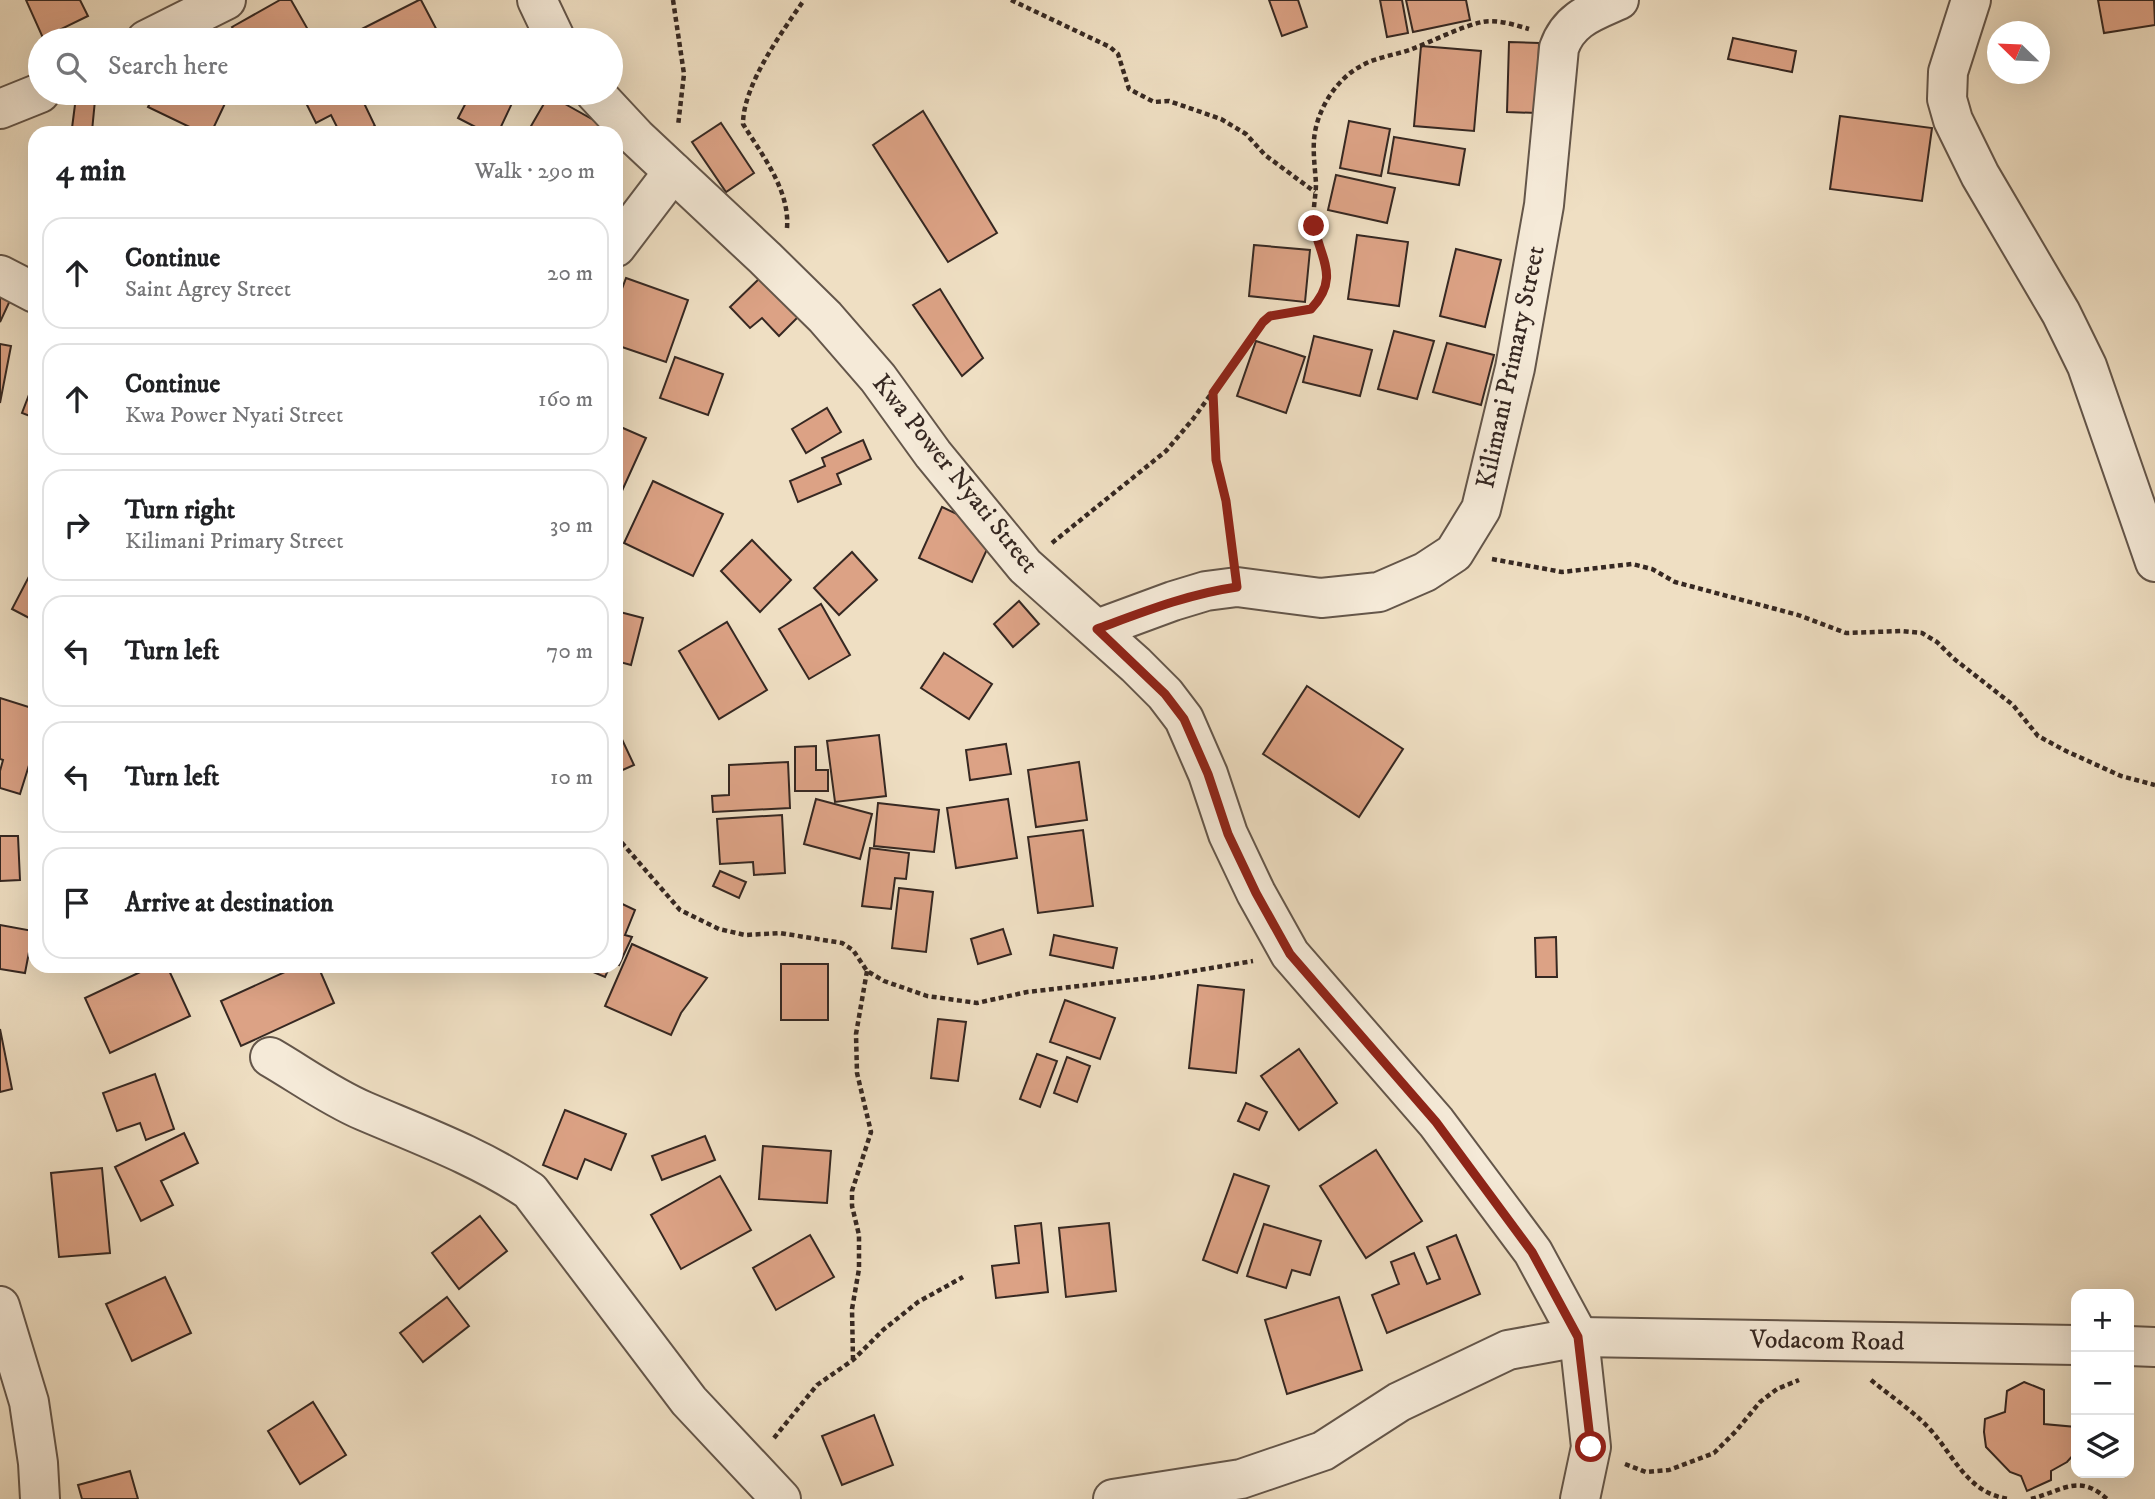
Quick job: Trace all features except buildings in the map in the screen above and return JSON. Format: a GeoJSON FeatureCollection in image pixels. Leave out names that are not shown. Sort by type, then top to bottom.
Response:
{"type":"FeatureCollection","features":[{"type":"Feature","properties":{"kind":"street"},"geometry":{"type":"LineString","coordinates":[[170,28],[226,0]]}},
{"type":"Feature","properties":{"kind":"street"},"geometry":{"type":"LineString","coordinates":[[537,0],[550,28]]}},
{"type":"Feature","properties":{"kind":"street"},"geometry":{"type":"LineString","coordinates":[[1563,37],[1570,26],[1581,17],[1619,0]]}},
{"type":"Feature","properties":{"kind":"street"},"geometry":{"type":"LineString","coordinates":[[1971,0],[1948,72],[1947,99],[1953,120],[1980,175],[2062,313],[2087,366],[2155,562]]}},
{"type":"Feature","properties":{"kind":"street","name":"Kilimani Primary Street"},"geometry":{"type":"LineString","coordinates":[[1097,629],[1206,591],[1237,587],[1321,598],[1379,592],[1425,572],[1454,553],[1481,509],[1515,368],[1544,205],[1557,61],[1563,37]]}},
{"type":"Feature","properties":{"kind":"street"},"geometry":{"type":"LineString","coordinates":[[0,109],[28,98]]}},
{"type":"Feature","properties":{"kind":"street","name":"Kwa Power Nyati Street"},"geometry":{"type":"LineString","coordinates":[[606,105],[636,137],[825,317],[878,378],[933,454],[1025,566],[1165,694],[1184,719],[1208,774],[1228,834],[1256,893],[1290,954],[1436,1122],[1532,1252],[1578,1337]]}},
{"type":"Feature","properties":{"kind":"street"},"geometry":{"type":"LineString","coordinates":[[623,238],[673,172]]}},
{"type":"Feature","properties":{"kind":"street"},"geometry":{"type":"LineString","coordinates":[[0,275],[28,289]]}},
{"type":"Feature","properties":{"kind":"street"},"geometry":{"type":"LineString","coordinates":[[270,1057],[344,1101],[424,1135],[510,1177],[530,1191],[689,1401],[781,1499]]}},
{"type":"Feature","properties":{"kind":"street"},"geometry":{"type":"LineString","coordinates":[[0,1306],[29,1402],[40,1499]]}},
{"type":"Feature","properties":{"kind":"street"},"geometry":{"type":"LineString","coordinates":[[1113,1499],[1241,1479],[1322,1451],[1399,1402],[1508,1350],[1578,1337],[1591,1447],[1580,1499]]}},
{"type":"Feature","properties":{"kind":"street","name":"Vodacom Road"},"geometry":{"type":"LineString","coordinates":[[1578,1337],[2071,1345]]}},
{"type":"Feature","properties":{"kind":"street"},"geometry":{"type":"LineString","coordinates":[[2134,1346],[2155,1347]]}},
{"type":"Feature","properties":{"kind":"path"},"geometry":{"type":"LineString","coordinates":[[673,0],[684,74],[673,172]]}},
{"type":"Feature","properties":{"kind":"path"},"geometry":{"type":"LineString","coordinates":[[779,272],[786,243],[788,217],[778,181],[743,124],[743,113],[748,96],[767,59],[804,0]]}},
{"type":"Feature","properties":{"kind":"path"},"geometry":{"type":"LineString","coordinates":[[1011,0],[1110,47],[1118,54],[1129,89],[1154,102],[1169,101],[1220,118],[1246,134],[1265,155],[1316,192]]}},
{"type":"Feature","properties":{"kind":"path"},"geometry":{"type":"LineString","coordinates":[[1025,566],[1077,520],[1112,496],[1166,451],[1213,393],[1263,322],[1270,316],[1311,309],[1325,290],[1328,280],[1326,268],[1314,226],[1314,137],[1333,90],[1362,65],[1405,52],[1483,22],[1508,24],[1563,37]]}},
{"type":"Feature","properties":{"kind":"path"},"geometry":{"type":"LineString","coordinates":[[1213,393],[1216,460],[1226,501],[1237,587]]}},
{"type":"Feature","properties":{"kind":"path"},"geometry":{"type":"LineString","coordinates":[[1454,553],[1562,572],[1632,564],[1652,569],[1675,582],[1798,615],[1846,633],[1922,633],[1937,642],[1953,659],[2013,705],[2038,736],[2121,776],[2155,785]]}},
{"type":"Feature","properties":{"kind":"path"},"geometry":{"type":"LineString","coordinates":[[623,844],[680,910],[719,929],[745,935],[780,933],[842,943],[853,950],[867,971],[884,981],[927,996],[977,1003],[1027,992],[1157,976],[1290,954]]}},
{"type":"Feature","properties":{"kind":"path"},"geometry":{"type":"LineString","coordinates":[[853,1360],[852,1309],[859,1269],[859,1235],[852,1206],[852,1191],[871,1132],[857,1073],[856,1034],[867,971]]}},
{"type":"Feature","properties":{"kind":"path"},"geometry":{"type":"LineString","coordinates":[[751,1465],[817,1385],[853,1360],[909,1308],[963,1277]]}},
{"type":"Feature","properties":{"kind":"path"},"geometry":{"type":"LineString","coordinates":[[1825,1341],[1928,1427],[1970,1481],[1983,1491],[2009,1499]]}},
{"type":"Feature","properties":{"kind":"path"},"geometry":{"type":"LineString","coordinates":[[1591,1447],[1646,1472],[1669,1471],[1714,1452],[1760,1402],[1777,1389],[1802,1379]]}},
{"type":"Feature","properties":{"kind":"path"},"geometry":{"type":"LineString","coordinates":[[2031,1499],[2075,1485],[2095,1489],[2107,1499]]}},
{"type":"Feature","properties":{"kind":"route"},"geometry":{"type":"LineString","coordinates":[[1314,226],[1326,268],[1328,280],[1325,290],[1311,309],[1270,316],[1263,322],[1213,393],[1216,460],[1226,501],[1237,587],[1206,591],[1097,629],[1165,694],[1184,719],[1208,774],[1228,834],[1256,893],[1290,954],[1436,1122],[1532,1252],[1578,1337],[1591,1447]]}}]}
